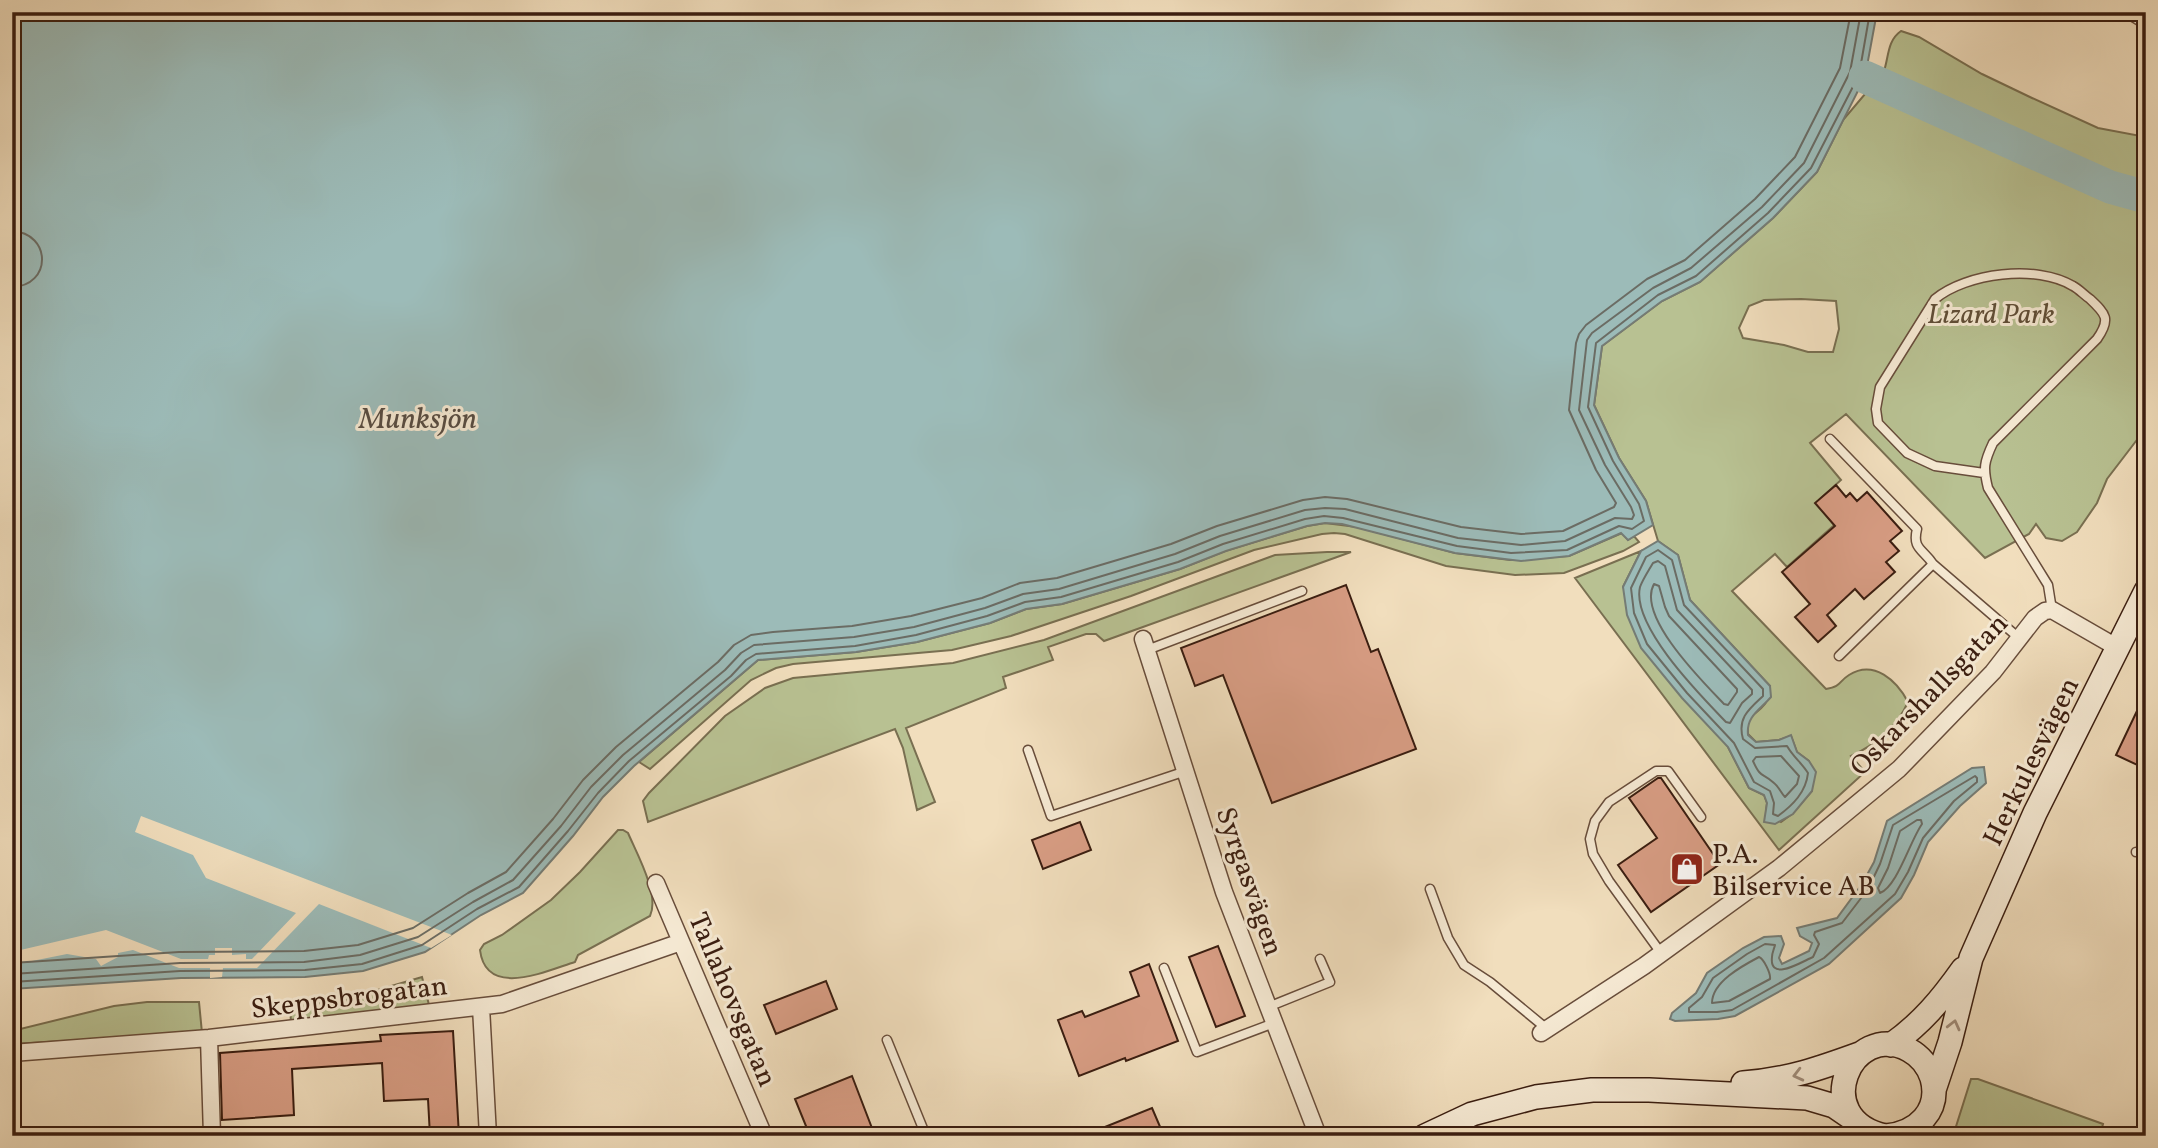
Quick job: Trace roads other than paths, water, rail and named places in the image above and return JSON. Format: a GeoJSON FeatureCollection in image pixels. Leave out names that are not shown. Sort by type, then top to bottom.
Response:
{"type":"FeatureCollection","features":[{"type":"Feature","properties":{"kind":"main road","name":"Herkulesvägen"},"geometry":{"type":"LineString","coordinates":[[1934,1090],[1950,1042],[1971,958],[2035,813],[2146,592]]}},
{"type":"Feature","properties":{"kind":"main road","name":"Herkulesvägen"},"geometry":{"type":"LineString","coordinates":[[1891,1045],[1939,1003],[1971,958]]}},
{"type":"Feature","properties":{"kind":"main road"},"geometry":{"type":"LineString","coordinates":[[1425,1136],[1472,1114],[1536,1097],[1592,1090],[1649,1090],[1807,1098],[1833,1106],[1871,1131],[1898,1135],[1910,1133],[1928,1113],[1934,1090],[1926,1064],[1916,1054],[1891,1045],[1876,1046],[1805,1074],[1768,1081],[1649,1090]]}},
{"type":"Feature","properties":{"kind":"main road"},"geometry":{"type":"LineString","coordinates":[[1863,1053],[1852,1063],[1844,1076],[1842,1091],[1845,1106],[1871,1131]]}},
{"type":"Feature","properties":{"kind":"street","name":"Oskarshallsgatan"},"geometry":{"type":"LineString","coordinates":[[1544,1031],[1661,953],[1779,867],[1899,769],[1993,672],[2035,618],[2052,610]]}},
{"type":"Feature","properties":{"kind":"street"},"geometry":{"type":"LineString","coordinates":[[2052,610],[2118,648]]}},
{"type":"Feature","properties":{"kind":"street","name":"Syrgasvägen"},"geometry":{"type":"LineString","coordinates":[[1145,645],[1224,892],[1318,1136]]}},
{"type":"Feature","properties":{"kind":"street","name":"Tallahovsgatan"},"geometry":{"type":"LineString","coordinates":[[656,883],[764,1136]]}},
{"type":"Feature","properties":{"kind":"street","name":"Skeppsbrogatan"},"geometry":{"type":"LineString","coordinates":[[12,1053],[209,1038],[502,1004],[681,942]]}},
{"type":"Feature","properties":{"kind":"street"},"geometry":{"type":"LineString","coordinates":[[481,1007],[488,1136]]}},
{"type":"Feature","properties":{"kind":"street"},"geometry":{"type":"LineString","coordinates":[[209,1038],[212,1136]]}},
{"type":"Feature","properties":{"kind":"lane"},"geometry":{"type":"LineString","coordinates":[[2125,12],[2146,24]]}},
{"type":"Feature","properties":{"kind":"lane"},"geometry":{"type":"LineString","coordinates":[[1984,473],[1935,466],[1901,448],[1878,423],[1875,409],[1880,387],[1935,299],[1945,290],[1971,279],[1999,275],[2033,275],[2062,281],[2073,286],[2103,311],[2105,328],[1993,443],[1984,462],[1989,488],[2048,585],[2052,610]]}},
{"type":"Feature","properties":{"kind":"lane"},"geometry":{"type":"LineString","coordinates":[[1830,439],[1916,529],[1916,547],[2019,638]]}},
{"type":"Feature","properties":{"kind":"lane"},"geometry":{"type":"LineString","coordinates":[[1839,656],[1933,564]]}},
{"type":"Feature","properties":{"kind":"lane"},"geometry":{"type":"LineString","coordinates":[[1145,645],[1303,591]]}},
{"type":"Feature","properties":{"kind":"lane"},"geometry":{"type":"LineString","coordinates":[[1028,750],[1051,816],[1186,771]]}},
{"type":"Feature","properties":{"kind":"lane"},"geometry":{"type":"LineString","coordinates":[[1661,953],[1593,854],[1590,839],[1595,821],[1609,802],[1657,771],[1668,771],[1701,817]]}},
{"type":"Feature","properties":{"kind":"lane"},"geometry":{"type":"LineString","coordinates":[[2136,852],[2146,852]]}},
{"type":"Feature","properties":{"kind":"lane"},"geometry":{"type":"LineString","coordinates":[[1430,890],[1448,938],[1464,965],[1490,982],[1544,1031]]}},
{"type":"Feature","properties":{"kind":"lane"},"geometry":{"type":"LineString","coordinates":[[1268,1007],[1330,982],[1320,959]]}},
{"type":"Feature","properties":{"kind":"lane"},"geometry":{"type":"LineString","coordinates":[[1164,968],[1197,1052],[1274,1023]]}},
{"type":"Feature","properties":{"kind":"lane"},"geometry":{"type":"LineString","coordinates":[[887,1040],[926,1136]]}},
{"type":"Feature","properties":{"kind":"water","name":"Munksjön"},"geometry":{"type":"Polygon","coordinates":[[[12,12],[1877,12],[1865,77],[1817,172],[1773,218],[1700,282],[1662,301],[1602,346],[1594,405],[1619,458],[1646,501],[1653,525],[1628,540],[1621,533],[1569,556],[1521,561],[1455,553],[1342,524],[1325,523],[1307,526],[1226,551],[1180,569],[1062,604],[1026,609],[990,623],[917,642],[856,652],[758,660],[634,766],[603,797],[523,893],[481,915],[425,952],[363,971],[305,977],[181,978],[12,989],[12,265],[16,259],[12,255],[12,12]]]}},
{"type":"Feature","properties":{"kind":"water"},"geometry":{"type":"Polygon","coordinates":[[[1658,541],[1678,555],[1690,600],[1770,686],[1771,697],[1751,718],[1748,735],[1756,742],[1779,740],[1791,735],[1797,752],[1809,761],[1816,772],[1812,791],[1793,814],[1775,824],[1764,822],[1767,803],[1764,795],[1749,788],[1728,747],[1682,698],[1641,648],[1627,615],[1623,587],[1641,551],[1658,541]]]}},
{"type":"Feature","properties":{"kind":"water"},"geometry":{"type":"Polygon","coordinates":[[[1984,767],[1986,783],[1960,806],[1928,842],[1901,898],[1829,964],[1735,1016],[1675,1021],[1670,1019],[1672,1013],[1696,993],[1707,973],[1764,937],[1781,936],[1784,944],[1779,958],[1782,964],[1809,951],[1812,943],[1800,936],[1797,928],[1837,918],[1862,884],[1874,862],[1887,821],[1972,768],[1984,767]]]}},
{"type":"Feature","properties":{"kind":"waterway"},"geometry":{"type":"LineString","coordinates":[[1865,77],[2110,187],[2146,197]]}},
{"type":"Feature","properties":{"kind":"place","name":"P.A. Bilservice AB"},"geometry":{"type":"Point","coordinates":[1687,869]}},
{"type":"Feature","properties":{"kind":"park label","name":"Lizard Park"},"geometry":{"type":"Point","coordinates":[1991,313]}}]}
